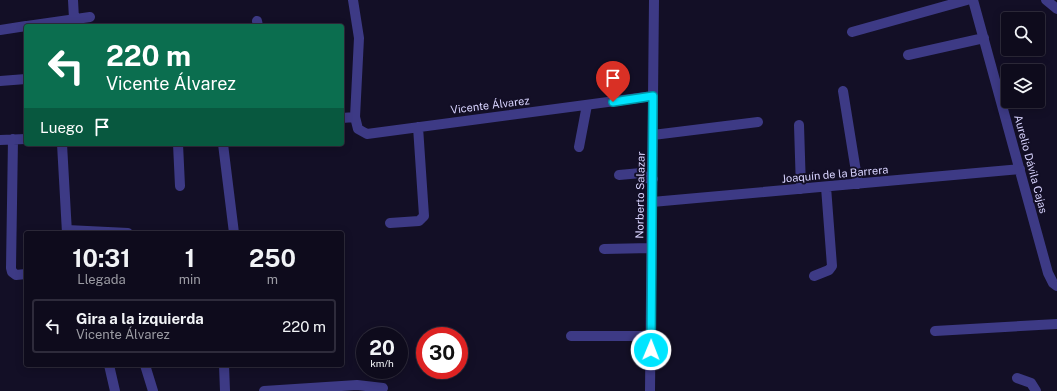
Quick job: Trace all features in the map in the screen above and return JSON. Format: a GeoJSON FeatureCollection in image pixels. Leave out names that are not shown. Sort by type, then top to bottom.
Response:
{"type":"FeatureCollection","features":[{"type":"Feature","properties":{"kind":"street"},"geometry":{"type":"LineString","coordinates":[[73,0],[74,19]]}},
{"type":"Feature","properties":{"kind":"street"},"geometry":{"type":"LineString","coordinates":[[344,118],[355,117],[359,38],[353,0]]}},
{"type":"Feature","properties":{"kind":"street","name":"Norberto Salazar"},"geometry":{"type":"LineString","coordinates":[[650,391],[654,0]]}},
{"type":"Feature","properties":{"kind":"street"},"geometry":{"type":"LineString","coordinates":[[852,32],[967,0]]}},
{"type":"Feature","properties":{"kind":"street","name":"Aurelio Dávila Cajas"},"geometry":{"type":"LineString","coordinates":[[973,0],[1048,273],[1053,283],[1057,286]]}},
{"type":"Feature","properties":{"kind":"street"},"geometry":{"type":"LineString","coordinates":[[1046,0],[1057,9]]}},
{"type":"Feature","properties":{"kind":"street"},"geometry":{"type":"LineString","coordinates":[[40,24],[90,17]]}},
{"type":"Feature","properties":{"kind":"street"},"geometry":{"type":"LineString","coordinates":[[0,30],[24,26]]}},
{"type":"Feature","properties":{"kind":"street"},"geometry":{"type":"LineString","coordinates":[[908,56],[984,38]]}},
{"type":"Feature","properties":{"kind":"street"},"geometry":{"type":"LineString","coordinates":[[0,81],[24,79]]}},
{"type":"Feature","properties":{"kind":"street"},"geometry":{"type":"LineString","coordinates":[[843,91],[858,184]]}},
{"type":"Feature","properties":{"kind":"street","name":"Vicente Álvarez"},"geometry":{"type":"LineString","coordinates":[[355,117],[358,129],[367,134],[653,96]]}},
{"type":"Feature","properties":{"kind":"street"},"geometry":{"type":"LineString","coordinates":[[579,147],[587,105]]}},
{"type":"Feature","properties":{"kind":"street"},"geometry":{"type":"LineString","coordinates":[[653,135],[758,122]]}},
{"type":"Feature","properties":{"kind":"street"},"geometry":{"type":"LineString","coordinates":[[799,125],[801,189]]}},
{"type":"Feature","properties":{"kind":"street"},"geometry":{"type":"LineString","coordinates":[[390,223],[419,221],[424,216],[418,127]]}},
{"type":"Feature","properties":{"kind":"street"},"geometry":{"type":"LineString","coordinates":[[13,139],[11,268],[12,272],[16,274],[24,274]]}},
{"type":"Feature","properties":{"kind":"street"},"geometry":{"type":"LineString","coordinates":[[0,140],[24,139]]}},
{"type":"Feature","properties":{"kind":"street"},"geometry":{"type":"LineString","coordinates":[[62,146],[67,231]]}},
{"type":"Feature","properties":{"kind":"street"},"geometry":{"type":"LineString","coordinates":[[178,146],[180,186]]}},
{"type":"Feature","properties":{"kind":"street"},"geometry":{"type":"LineString","coordinates":[[223,146],[234,231]]}},
{"type":"Feature","properties":{"kind":"street","name":"Joaquín de la Barrera"},"geometry":{"type":"LineString","coordinates":[[652,202],[1020,169]]}},
{"type":"Feature","properties":{"kind":"street"},"geometry":{"type":"LineString","coordinates":[[619,175],[641,173],[646,178],[653,179]]}},
{"type":"Feature","properties":{"kind":"street"},"geometry":{"type":"LineString","coordinates":[[814,276],[829,270],[832,266],[826,186]]}},
{"type":"Feature","properties":{"kind":"street"},"geometry":{"type":"LineString","coordinates":[[604,249],[652,248]]}},
{"type":"Feature","properties":{"kind":"street"},"geometry":{"type":"LineString","coordinates":[[935,331],[1057,324]]}},
{"type":"Feature","properties":{"kind":"street"},"geometry":{"type":"LineString","coordinates":[[571,336],[651,336]]}},
{"type":"Feature","properties":{"kind":"street"},"geometry":{"type":"LineString","coordinates":[[109,367],[115,391]]}},
{"type":"Feature","properties":{"kind":"street"},"geometry":{"type":"LineString","coordinates":[[146,367],[153,391]]}},
{"type":"Feature","properties":{"kind":"street"},"geometry":{"type":"LineString","coordinates":[[224,367],[225,391]]}},
{"type":"Feature","properties":{"kind":"street"},"geometry":{"type":"LineString","coordinates":[[1017,378],[1031,383],[1036,391]]}},
{"type":"Feature","properties":{"kind":"street"},"geometry":{"type":"LineString","coordinates":[[264,391],[357,385],[383,388]]}},
{"type":"Feature","properties":{"kind":"route"},"geometry":{"type":"LineString","coordinates":[[613,102],[653,96],[651,350]]}}]}
